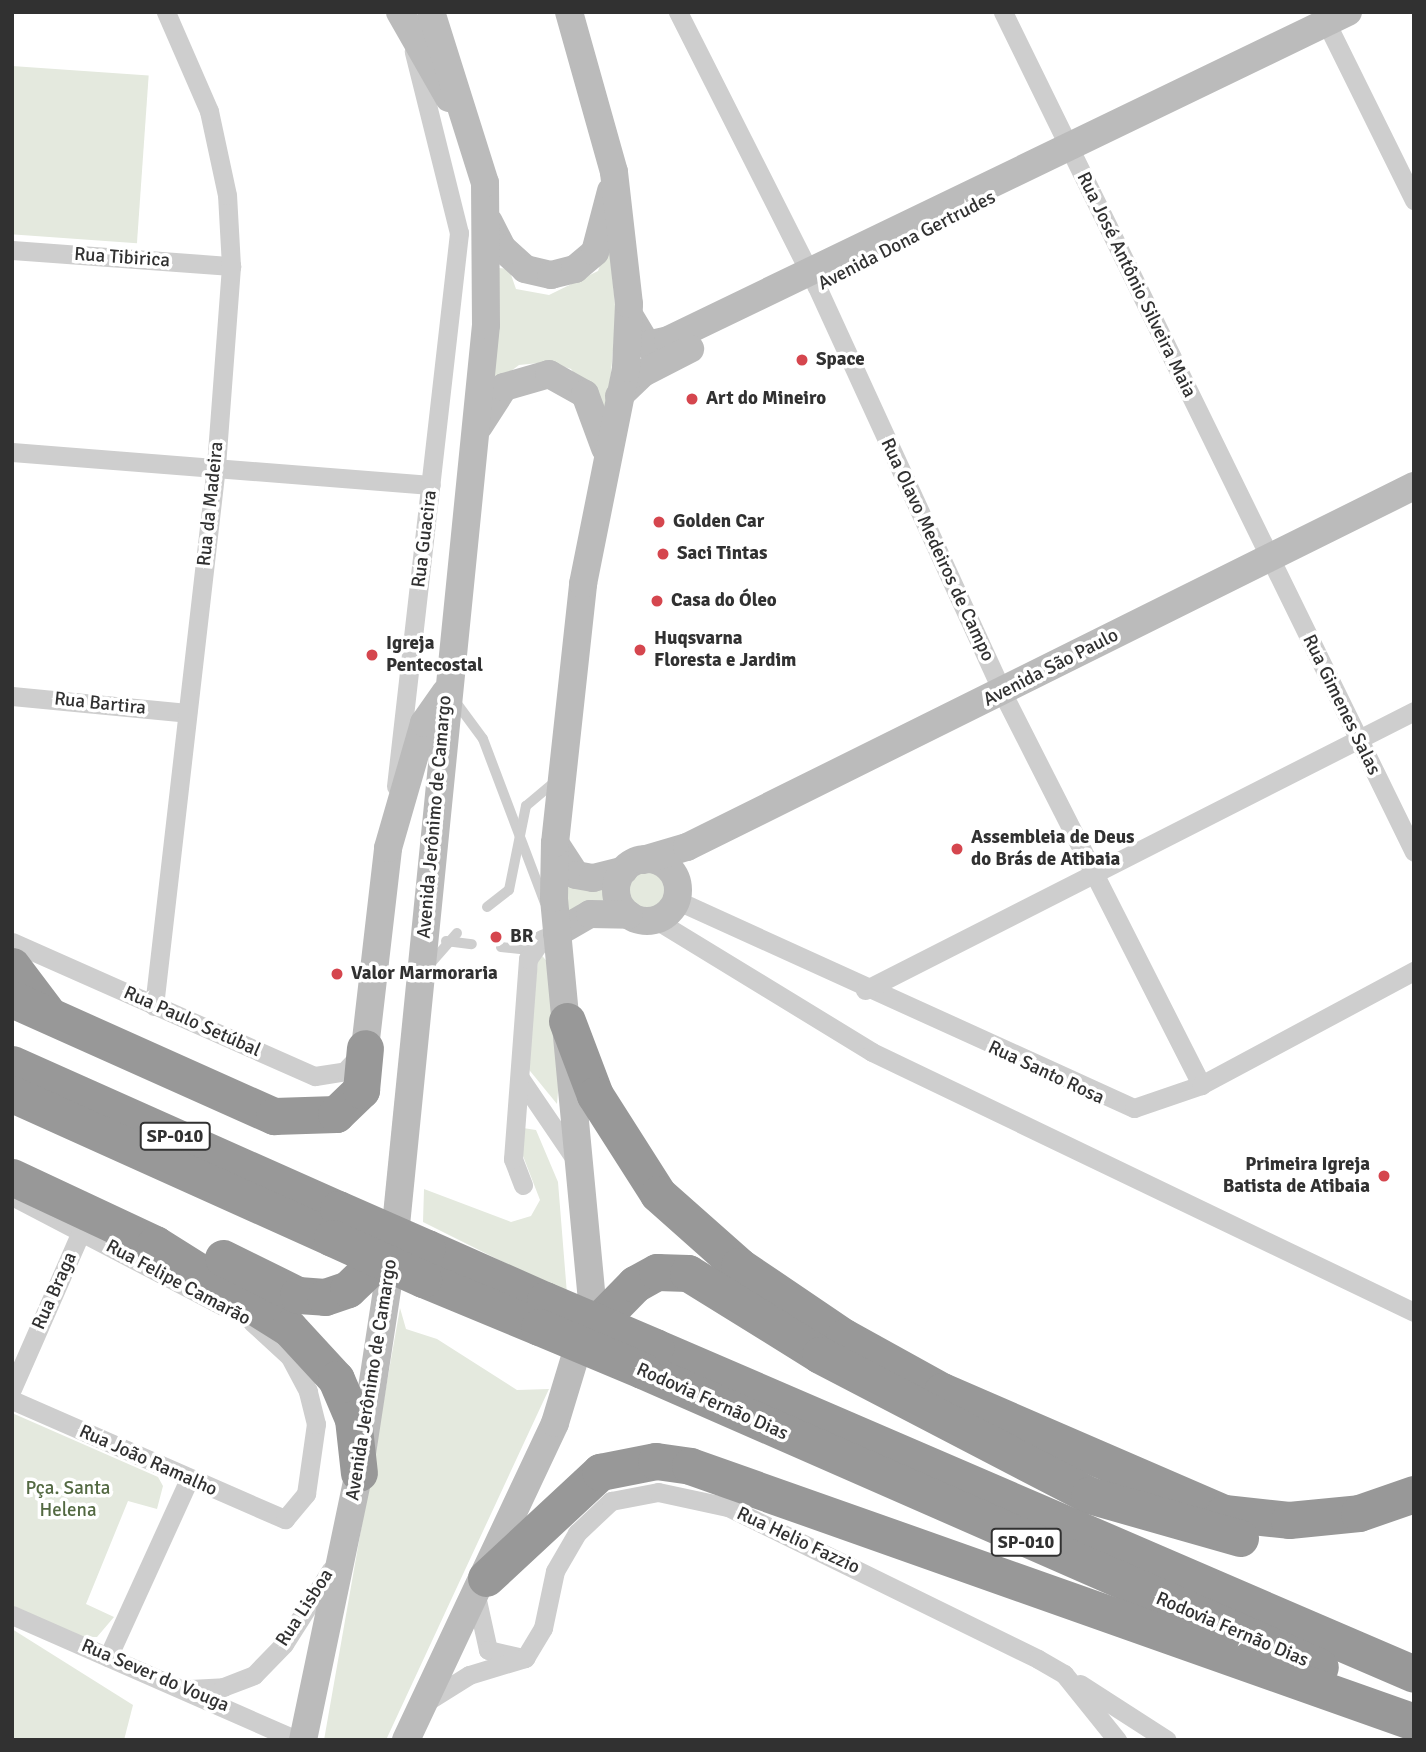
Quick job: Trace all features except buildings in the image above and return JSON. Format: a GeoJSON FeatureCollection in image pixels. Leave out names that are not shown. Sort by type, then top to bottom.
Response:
{"type":"FeatureCollection","features":[{"type":"Feature","properties":{"kind":"highway"},"geometry":{"type":"LineString","coordinates":[[12,966],[48,1015]]}},
{"type":"Feature","properties":{"kind":"highway"},"geometry":{"type":"LineString","coordinates":[[12,999],[274,1116],[336,1114],[361,1090],[365,1048]]}},
{"type":"Feature","properties":{"kind":"highway"},"geometry":{"type":"LineString","coordinates":[[567,1021],[594,1095],[658,1194],[738,1266],[855,1343],[942,1391],[1224,1513],[1289,1520],[1336,1516],[1414,1494]]}},
{"type":"Feature","properties":{"kind":"highway","name":"Rodovia Fernão Dias"},"geometry":{"type":"LineString","coordinates":[[12,1064],[335,1223]]}},
{"type":"Feature","properties":{"kind":"highway","name":"Rodovia Fernão Dias"},"geometry":{"type":"LineString","coordinates":[[12,1094],[415,1257],[648,1359],[1414,1707]]}},
{"type":"Feature","properties":{"kind":"highway"},"geometry":{"type":"LineString","coordinates":[[12,1156],[298,1294],[325,1297],[415,1257]]}},
{"type":"Feature","properties":{"kind":"highway"},"geometry":{"type":"LineString","coordinates":[[12,1177],[155,1244],[289,1328],[336,1379],[353,1419],[359,1473]]}},
{"type":"Feature","properties":{"kind":"highway"},"geometry":{"type":"LineString","coordinates":[[587,1333],[635,1284],[657,1272],[688,1273],[820,1356],[1089,1495],[1184,1527],[1254,1541],[1332,1539],[1414,1517]]}},
{"type":"Feature","properties":{"kind":"highway","name":"Rodovia Fernão Dias"},"geometry":{"type":"LineString","coordinates":[[648,1359],[1032,1513],[1414,1674]]}},
{"type":"Feature","properties":{"kind":"highway"},"geometry":{"type":"LineString","coordinates":[[481,1589],[600,1472],[656,1461],[690,1466],[1414,1722]]}},
{"type":"Feature","properties":{"kind":"highway"},"geometry":{"type":"LineString","coordinates":[[1032,1513],[1414,1648]]}},
{"type":"Feature","properties":{"kind":"main road","name":"Avenida Jerônimo de Camargo"},"geometry":{"type":"LineString","coordinates":[[303,1740],[359,1473],[415,1257],[421,975],[436,939],[446,691],[475,433],[488,220],[474,140],[432,12]]}},
{"type":"Feature","properties":{"kind":"main road"},"geometry":{"type":"LineString","coordinates":[[406,1740],[481,1589],[587,1333],[593,1272],[557,933],[555,843],[560,778],[605,450],[619,396],[629,314],[614,172],[569,12]]}},
{"type":"Feature","properties":{"kind":"main road","name":"Avenida Dona Gertrudes"},"geometry":{"type":"LineString","coordinates":[[619,396],[670,349],[1069,151],[1332,16]]}},
{"type":"Feature","properties":{"kind":"main road","name":"Avenida Jerônimo de Camargo"},"geometry":{"type":"LineString","coordinates":[[405,23],[474,140]]}},
{"type":"Feature","properties":{"kind":"main road"},"geometry":{"type":"LineString","coordinates":[[488,220],[502,248],[525,269],[551,275],[575,269],[595,252],[614,172]]}},
{"type":"Feature","properties":{"kind":"main road"},"geometry":{"type":"LineString","coordinates":[[629,314],[647,345],[670,349]]}},
{"type":"Feature","properties":{"kind":"main road"},"geometry":{"type":"LineString","coordinates":[[475,433],[504,387],[549,374],[585,394],[605,450]]}},
{"type":"Feature","properties":{"kind":"main road","name":"Avenida São Paulo"},"geometry":{"type":"LineString","coordinates":[[555,843],[576,875],[593,878],[687,847],[1414,486]]}},
{"type":"Feature","properties":{"kind":"main road"},"geometry":{"type":"LineString","coordinates":[[388,848],[424,723],[446,691]]}},
{"type":"Feature","properties":{"kind":"main road"},"geometry":{"type":"LineString","coordinates":[[557,933],[590,914],[629,915],[656,920],[676,890],[687,847]]}},
{"type":"Feature","properties":{"kind":"main road","name":"Rua Guacira"},"geometry":{"type":"LineString","coordinates":[[365,1048],[388,848]]}},
{"type":"Feature","properties":{"kind":"main road"},"geometry":{"type":"LineString","coordinates":[[629,915],[616,890],[634,865],[663,864],[676,890]]}},
{"type":"Feature","properties":{"kind":"street","name":"Rua da Madeira"},"geometry":{"type":"LineString","coordinates":[[154,1006],[216,466],[231,266],[227,195],[209,111],[166,12]]}},
{"type":"Feature","properties":{"kind":"street","name":"Rua Olavo Medeiros de Campo"},"geometry":{"type":"LineString","coordinates":[[678,12],[812,279],[1002,692],[1201,1085]]}},
{"type":"Feature","properties":{"kind":"street","name":"Rua José Antônio Silveira Maia"},"geometry":{"type":"LineString","coordinates":[[1003,12],[1270,558]]}},
{"type":"Feature","properties":{"kind":"street"},"geometry":{"type":"LineString","coordinates":[[1332,16],[1414,200]]}},
{"type":"Feature","properties":{"kind":"street","name":"Rua Guacira"},"geometry":{"type":"LineString","coordinates":[[388,848],[459,233],[405,23]]}},
{"type":"Feature","properties":{"kind":"street","name":"Rua Tibirica"},"geometry":{"type":"LineString","coordinates":[[12,250],[231,266]]}},
{"type":"Feature","properties":{"kind":"street"},"geometry":{"type":"LineString","coordinates":[[12,452],[431,485]]}},
{"type":"Feature","properties":{"kind":"street","name":"Rua Gimenes Salas"},"geometry":{"type":"LineString","coordinates":[[1270,558],[1357,741],[1414,852]]}},
{"type":"Feature","properties":{"kind":"street","name":"Rua Bartira"},"geometry":{"type":"LineString","coordinates":[[12,695],[187,713]]}},
{"type":"Feature","properties":{"kind":"street"},"geometry":{"type":"LineString","coordinates":[[865,990],[1414,711]]}},
{"type":"Feature","properties":{"kind":"street","name":"Rua Santo Rosa"},"geometry":{"type":"LineString","coordinates":[[676,890],[865,990],[1110,1103],[1157,1105],[1201,1085],[1414,971]]}},
{"type":"Feature","properties":{"kind":"street"},"geometry":{"type":"LineString","coordinates":[[656,920],[872,1052],[1414,1312]]}},
{"type":"Feature","properties":{"kind":"street"},"geometry":{"type":"LineString","coordinates":[[523,1185],[513,1159],[532,950],[557,933]]}},
{"type":"Feature","properties":{"kind":"street","name":"Rua Paulo Setúbal"},"geometry":{"type":"LineString","coordinates":[[12,942],[314,1076],[345,1071],[365,1048]]}},
{"type":"Feature","properties":{"kind":"street"},"geometry":{"type":"LineString","coordinates":[[520,1078],[561,1131],[581,1172]]}},
{"type":"Feature","properties":{"kind":"street","name":"Rua Felipe Camarão"},"geometry":{"type":"LineString","coordinates":[[12,1196],[257,1324],[289,1356],[308,1391],[316,1456],[306,1494],[285,1519]]}},
{"type":"Feature","properties":{"kind":"street","name":"Rua Braga"},"geometry":{"type":"LineString","coordinates":[[12,1388],[81,1232]]}},
{"type":"Feature","properties":{"kind":"street","name":"Rua João Ramalho"},"geometry":{"type":"LineString","coordinates":[[12,1399],[285,1519]]}},
{"type":"Feature","properties":{"kind":"street"},"geometry":{"type":"LineString","coordinates":[[108,1657],[189,1479]]}},
{"type":"Feature","properties":{"kind":"street","name":"Rua Helio Fazzio"},"geometry":{"type":"LineString","coordinates":[[525,1658],[543,1628],[555,1571],[577,1533],[611,1501],[659,1492],[728,1507],[1064,1674],[1116,1740]]}},
{"type":"Feature","properties":{"kind":"street","name":"Rua Lisboa"},"geometry":{"type":"LineString","coordinates":[[182,1689],[223,1687],[254,1675],[317,1598],[344,1544]]}},
{"type":"Feature","properties":{"kind":"street"},"geometry":{"type":"LineString","coordinates":[[481,1589],[488,1650],[525,1658]]}},
{"type":"Feature","properties":{"kind":"street","name":"Rua Sever do Vouga"},"geometry":{"type":"LineString","coordinates":[[12,1615],[297,1740]]}},
{"type":"Feature","properties":{"kind":"street"},"geometry":{"type":"LineString","coordinates":[[424,1704],[469,1675],[525,1658]]}},
{"type":"Feature","properties":{"kind":"street"},"geometry":{"type":"LineString","coordinates":[[1064,1674],[1167,1740]]}},
{"type":"Feature","properties":{"kind":"lane"},"geometry":{"type":"LineString","coordinates":[[446,691],[483,739],[557,933]]}},
{"type":"Feature","properties":{"kind":"lane"},"geometry":{"type":"LineString","coordinates":[[487,906],[509,890],[522,845],[526,806],[538,790],[560,778]]}},
{"type":"Feature","properties":{"kind":"lane"},"geometry":{"type":"LineString","coordinates":[[436,939],[457,933]]}},
{"type":"Feature","properties":{"kind":"lane"},"geometry":{"type":"LineString","coordinates":[[436,939],[472,944]]}},
{"type":"Feature","properties":{"kind":"lane"},"geometry":{"type":"LineString","coordinates":[[501,947],[532,950]]}},
{"type":"Feature","properties":{"kind":"green space"},"geometry":{"type":"Polygon","coordinates":[[[12,66],[149,76],[137,243],[12,234],[12,66]]]}},
{"type":"Feature","properties":{"kind":"green space"},"geometry":{"type":"Polygon","coordinates":[[[609,240],[616,316],[608,407],[602,411],[571,369],[549,362],[519,365],[486,390],[499,268],[509,269],[516,289],[549,295],[598,271],[609,240]]]}},
{"type":"Feature","properties":{"kind":"green space"},"geometry":{"type":"Polygon","coordinates":[[[647,869],[663,875],[669,891],[663,907],[647,913],[631,907],[625,891],[631,875],[647,869]]]}},
{"type":"Feature","properties":{"kind":"green space"},"geometry":{"type":"Polygon","coordinates":[[[564,874],[616,880],[618,907],[569,923],[564,874]]]}},
{"type":"Feature","properties":{"kind":"green space"},"geometry":{"type":"Polygon","coordinates":[[[539,952],[549,964],[560,1068],[557,1104],[526,1066],[539,952]]]}},
{"type":"Feature","properties":{"kind":"green space"},"geometry":{"type":"Polygon","coordinates":[[[523,1128],[536,1130],[558,1182],[567,1294],[423,1222],[424,1189],[511,1222],[531,1216],[540,1200],[518,1143],[523,1128]]]}},
{"type":"Feature","properties":{"kind":"green space"},"geometry":{"type":"Polygon","coordinates":[[[400,1308],[406,1329],[437,1339],[517,1390],[549,1389],[386,1740],[324,1740],[400,1308]]]}},
{"type":"Feature","properties":{"kind":"green space","name":"Pça. Santa Helena"},"geometry":{"type":"Polygon","coordinates":[[[12,1413],[158,1477],[163,1486],[157,1509],[128,1501],[86,1604],[114,1617],[97,1637],[82,1637],[12,1606],[12,1413]]]}},
{"type":"Feature","properties":{"kind":"green space"},"geometry":{"type":"Polygon","coordinates":[[[12,1629],[133,1705],[124,1740],[12,1740],[12,1629]]]}},
{"type":"Feature","properties":{"kind":"place","name":"Space"},"geometry":{"type":"Point","coordinates":[802,360]}},
{"type":"Feature","properties":{"kind":"place","name":"Art do Mineiro"},"geometry":{"type":"Point","coordinates":[692,399]}},
{"type":"Feature","properties":{"kind":"place","name":"Golden Car"},"geometry":{"type":"Point","coordinates":[659,522]}},
{"type":"Feature","properties":{"kind":"place","name":"Saci Tintas"},"geometry":{"type":"Point","coordinates":[663,554]}},
{"type":"Feature","properties":{"kind":"place","name":"Casa do Óleo"},"geometry":{"type":"Point","coordinates":[657,601]}},
{"type":"Feature","properties":{"kind":"place","name":"Huqsvarna Floresta e Jardim"},"geometry":{"type":"Point","coordinates":[640,650]}},
{"type":"Feature","properties":{"kind":"place","name":"Igreja Pentecostal"},"geometry":{"type":"Point","coordinates":[372,655]}},
{"type":"Feature","properties":{"kind":"place","name":"Assembleia de Deus do Brás de Atibaia"},"geometry":{"type":"Point","coordinates":[957,849]}},
{"type":"Feature","properties":{"kind":"place","name":"BR"},"geometry":{"type":"Point","coordinates":[496,937]}},
{"type":"Feature","properties":{"kind":"place","name":"Valor Marmoraria"},"geometry":{"type":"Point","coordinates":[337,974]}},
{"type":"Feature","properties":{"kind":"place","name":"Primeira Igreja Batista de Atibaia"},"geometry":{"type":"Point","coordinates":[1384,1176]}}]}
